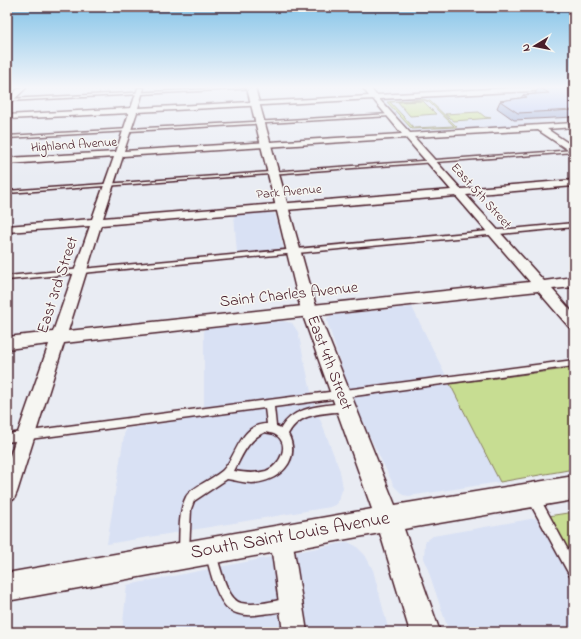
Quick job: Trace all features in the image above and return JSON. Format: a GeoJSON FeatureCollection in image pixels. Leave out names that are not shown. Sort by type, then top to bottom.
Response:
{"type":"FeatureCollection","features":[{"type":"Feature","properties":{"kind":"street","name":"East 3rd Street"},"geometry":{"type":"LineString","coordinates":[[7,492],[60,337],[80,271],[131,118]]}},
{"type":"Feature","properties":{"kind":"street","name":"East 4th Street"},"geometry":{"type":"LineString","coordinates":[[259,118],[309,310],[388,519],[425,632]]}},
{"type":"Feature","properties":{"kind":"street","name":"East 5th Street"},"geometry":{"type":"LineString","coordinates":[[392,118],[574,322]]}},
{"type":"Feature","properties":{"kind":"street","name":"Highland Avenue"},"geometry":{"type":"LineString","coordinates":[[7,161],[574,125]]}},
{"type":"Feature","properties":{"kind":"street"},"geometry":{"type":"LineString","coordinates":[[538,127],[574,151]]}},
{"type":"Feature","properties":{"kind":"street","name":"Park Avenue"},"geometry":{"type":"LineString","coordinates":[[7,229],[574,183]]}},
{"type":"Feature","properties":{"kind":"street","name":"Saint Charles Avenue"},"geometry":{"type":"LineString","coordinates":[[7,343],[574,282]]}},
{"type":"Feature","properties":{"kind":"street","name":"South Saint Louis Avenue"},"geometry":{"type":"LineString","coordinates":[[7,587],[388,519],[574,488]]}},
{"type":"Feature","properties":{"kind":"street"},"geometry":{"type":"LineString","coordinates":[[281,538],[295,632]]}},
{"type":"Feature","properties":{"kind":"lane"},"geometry":{"type":"LineString","coordinates":[[7,137],[344,118]]}},
{"type":"Feature","properties":{"kind":"lane"},"geometry":{"type":"LineString","coordinates":[[7,192],[574,151]]}},
{"type":"Feature","properties":{"kind":"lane"},"geometry":{"type":"LineString","coordinates":[[7,278],[574,225]]}},
{"type":"Feature","properties":{"kind":"lane"},"geometry":{"type":"LineString","coordinates":[[7,438],[269,403],[344,400],[574,363]]}},
{"type":"Feature","properties":{"kind":"lane"},"geometry":{"type":"LineString","coordinates":[[283,434],[289,422],[297,416],[344,400]]}},
{"type":"Feature","properties":{"kind":"lane"},"geometry":{"type":"LineString","coordinates":[[269,403],[272,428]]}},
{"type":"Feature","properties":{"kind":"lane"},"geometry":{"type":"LineString","coordinates":[[184,555],[186,509],[190,498],[226,474],[233,466],[243,443],[249,437],[261,430],[272,428],[283,434],[287,441],[287,458],[279,470],[255,478],[226,474]]}},
{"type":"Feature","properties":{"kind":"lane"},"geometry":{"type":"LineString","coordinates":[[532,495],[574,572]]}},
{"type":"Feature","properties":{"kind":"lane"},"geometry":{"type":"LineString","coordinates":[[210,551],[223,594],[232,606],[244,610],[291,604]]}},
{"type":"Feature","properties":{"kind":"shaded area"},"geometry":{"type":"Polygon","coordinates":[[[398,118],[574,118],[574,120],[534,123],[536,126],[412,133],[398,118]]]}},
{"type":"Feature","properties":{"kind":"shaded area"},"geometry":{"type":"Polygon","coordinates":[[[266,212],[275,214],[284,250],[237,254],[234,214],[266,212]]]}},
{"type":"Feature","properties":{"kind":"shaded area"},"geometry":{"type":"Polygon","coordinates":[[[412,307],[500,482],[409,496],[403,495],[394,486],[348,388],[327,318],[332,315],[412,307]]]}},
{"type":"Feature","properties":{"kind":"shaded area"},"geometry":{"type":"Polygon","coordinates":[[[282,321],[292,323],[298,332],[313,401],[340,471],[343,488],[337,504],[330,507],[107,544],[125,429],[204,417],[204,329],[282,321]]]}},
{"type":"Feature","properties":{"kind":"shaded area"},"geometry":{"type":"Polygon","coordinates":[[[548,516],[574,562],[574,632],[449,632],[424,558],[425,542],[433,536],[548,516]]]}},
{"type":"Feature","properties":{"kind":"shaded area"},"geometry":{"type":"Polygon","coordinates":[[[348,542],[356,546],[365,555],[373,570],[389,632],[122,632],[127,585],[348,542]]]}},
{"type":"Feature","properties":{"kind":"green space"},"geometry":{"type":"Polygon","coordinates":[[[402,118],[405,118],[414,128],[454,126],[445,118],[447,118],[457,127],[412,129],[402,118]]]}},
{"type":"Feature","properties":{"kind":"green space"},"geometry":{"type":"Polygon","coordinates":[[[450,118],[491,118],[454,121],[450,118]]]}},
{"type":"Feature","properties":{"kind":"green space"},"geometry":{"type":"Polygon","coordinates":[[[574,368],[574,469],[500,482],[450,384],[574,368]]]}},
{"type":"Feature","properties":{"kind":"green space"},"geometry":{"type":"Polygon","coordinates":[[[574,512],[574,562],[548,516],[574,512]]]}}]}
